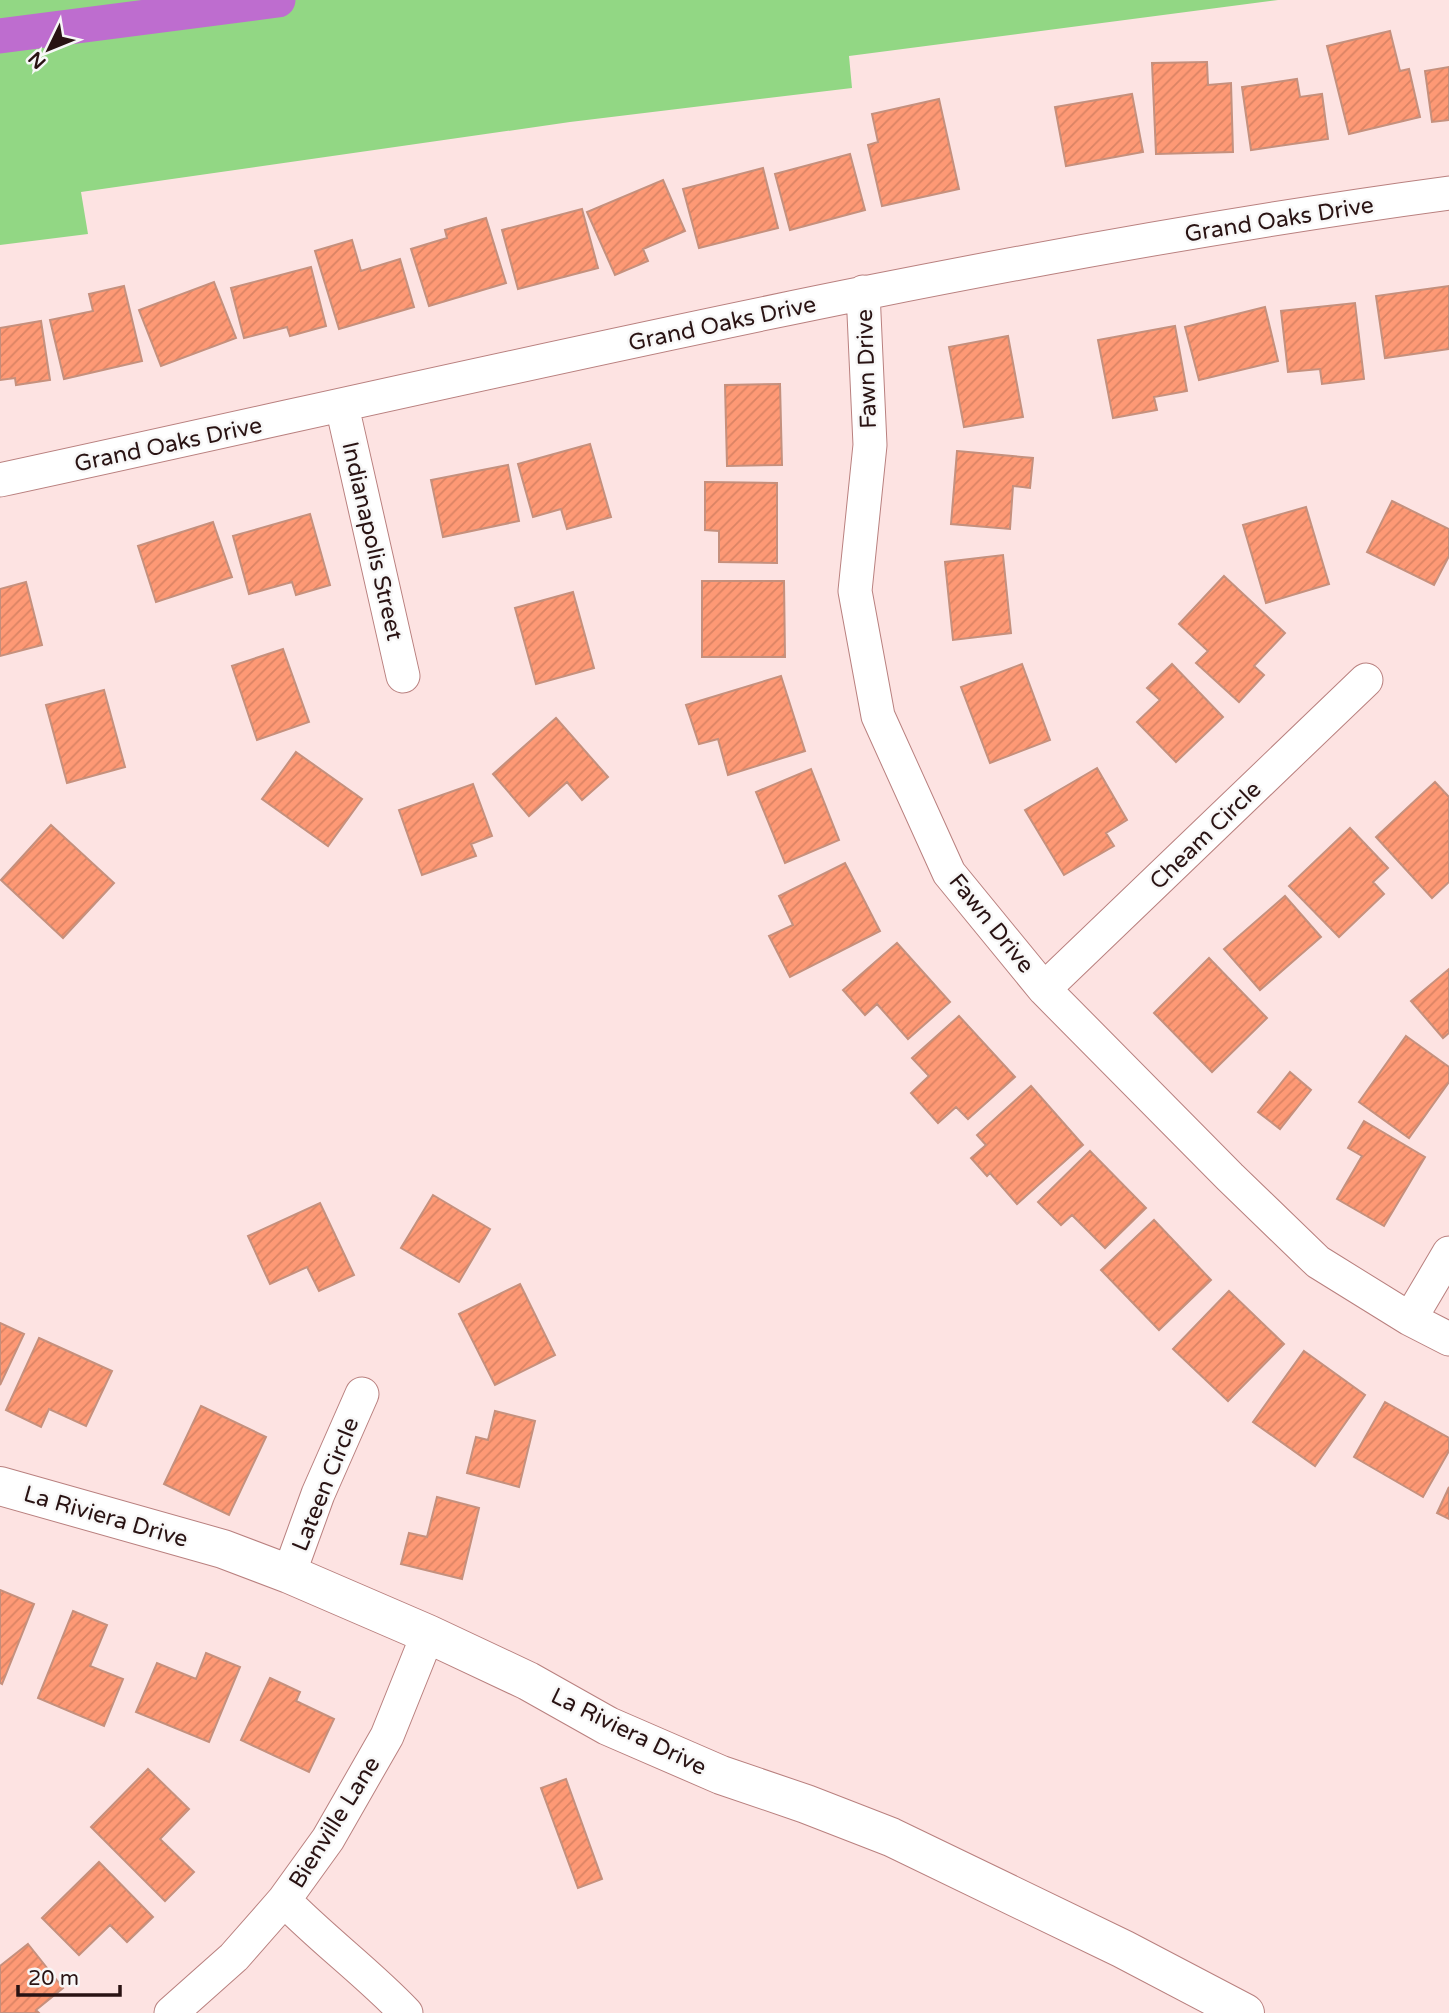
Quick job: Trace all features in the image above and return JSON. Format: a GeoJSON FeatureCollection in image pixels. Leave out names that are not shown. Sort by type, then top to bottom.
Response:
{"type":"FeatureCollection","features":[{"type":"Feature","properties":{"kind":"street","name":"Grand Oaks Drive"},"geometry":{"type":"LineString","coordinates":[[0,480],[863,292],[1312,212],[1449,193]]}},
{"type":"Feature","properties":{"kind":"street","name":"Fawn Drive"},"geometry":{"type":"LineString","coordinates":[[863,292],[870,445],[855,591],[878,716],[949,873],[1044,989],[1318,1262],[1410,1319],[1449,1339]]}},
{"type":"Feature","properties":{"kind":"street","name":"Indianapolis Street"},"geometry":{"type":"LineString","coordinates":[[342,406],[403,676]]}},
{"type":"Feature","properties":{"kind":"street","name":"Cheam Circle"},"geometry":{"type":"LineString","coordinates":[[1044,989],[1366,680]]}},
{"type":"Feature","properties":{"kind":"street"},"geometry":{"type":"LineString","coordinates":[[1410,1319],[1449,1253]]}},
{"type":"Feature","properties":{"kind":"street","name":"Lateen Circle"},"geometry":{"type":"LineString","coordinates":[[289,1574],[318,1494],[362,1394]]}},
{"type":"Feature","properties":{"kind":"street","name":"La Riviera Drive"},"geometry":{"type":"LineString","coordinates":[[0,1486],[223,1549],[289,1574],[528,1681],[608,1726],[721,1775],[891,1837],[1123,1949],[1245,2013]]}},
{"type":"Feature","properties":{"kind":"street","name":"Bienville Lane"},"geometry":{"type":"LineString","coordinates":[[171,2013],[234,1957],[284,1900],[328,1839],[387,1736],[428,1634]]}},
{"type":"Feature","properties":{"kind":"street"},"geometry":{"type":"LineString","coordinates":[[284,1900],[315,1932],[375,1980],[406,2013]]}},
{"type":"Feature","properties":{"kind":"green space"},"geometry":{"type":"Polygon","coordinates":[[[0,0],[1278,0],[849,56],[852,88],[570,122],[81,192],[88,234],[0,245],[0,0]]]}},
{"type":"Feature","properties":{"kind":"building"},"geometry":{"type":"Polygon","coordinates":[[[1390,31],[1400,71],[1409,69],[1420,117],[1349,134],[1327,46],[1390,31]]]}},
{"type":"Feature","properties":{"kind":"building"},"geometry":{"type":"Polygon","coordinates":[[[1207,62],[1208,85],[1231,83],[1233,152],[1156,154],[1152,63],[1207,62]]]}},
{"type":"Feature","properties":{"kind":"building"},"geometry":{"type":"Polygon","coordinates":[[[1449,67],[1449,120],[1432,122],[1425,71],[1449,67]]]}},
{"type":"Feature","properties":{"kind":"building"},"geometry":{"type":"Polygon","coordinates":[[[1297,79],[1300,97],[1322,94],[1328,139],[1251,150],[1242,87],[1297,79]]]}},
{"type":"Feature","properties":{"kind":"building"},"geometry":{"type":"Polygon","coordinates":[[[1132,94],[1143,152],[1066,166],[1055,107],[1132,94]]]}},
{"type":"Feature","properties":{"kind":"building"},"geometry":{"type":"Polygon","coordinates":[[[939,99],[959,189],[882,206],[868,145],[878,142],[872,114],[939,99]]]}},
{"type":"Feature","properties":{"kind":"building"},"geometry":{"type":"Polygon","coordinates":[[[850,154],[865,210],[790,230],[775,174],[850,154]]]}},
{"type":"Feature","properties":{"kind":"building"},"geometry":{"type":"Polygon","coordinates":[[[763,168],[778,228],[699,248],[683,189],[763,168]]]}},
{"type":"Feature","properties":{"kind":"building"},"geometry":{"type":"Polygon","coordinates":[[[663,180],[685,231],[643,249],[648,261],[615,275],[587,212],[663,180]]]}},
{"type":"Feature","properties":{"kind":"building"},"geometry":{"type":"Polygon","coordinates":[[[582,209],[598,268],[518,289],[502,230],[582,209]]]}},
{"type":"Feature","properties":{"kind":"building"},"geometry":{"type":"Polygon","coordinates":[[[486,218],[506,283],[429,306],[411,249],[447,238],[445,230],[486,218]]]}},
{"type":"Feature","properties":{"kind":"building"},"geometry":{"type":"Polygon","coordinates":[[[352,240],[361,271],[400,259],[414,307],[339,329],[315,251],[352,240]]]}},
{"type":"Feature","properties":{"kind":"building"},"geometry":{"type":"Polygon","coordinates":[[[311,267],[326,326],[290,336],[287,327],[244,338],[231,288],[311,267]]]}},
{"type":"Feature","properties":{"kind":"building"},"geometry":{"type":"Polygon","coordinates":[[[214,282],[236,338],[161,366],[139,310],[214,282]]]}},
{"type":"Feature","properties":{"kind":"building"},"geometry":{"type":"Polygon","coordinates":[[[124,286],[142,361],[64,379],[50,320],[93,311],[89,294],[124,286]]]}},
{"type":"Feature","properties":{"kind":"building"},"geometry":{"type":"Polygon","coordinates":[[[1449,286],[1449,349],[1385,358],[1376,296],[1449,286]]]}},
{"type":"Feature","properties":{"kind":"building"},"geometry":{"type":"Polygon","coordinates":[[[1355,303],[1364,379],[1322,384],[1320,369],[1288,372],[1281,311],[1355,303]]]}},
{"type":"Feature","properties":{"kind":"building"},"geometry":{"type":"Polygon","coordinates":[[[1265,307],[1278,361],[1199,380],[1185,327],[1265,307]]]}},
{"type":"Feature","properties":{"kind":"building"},"geometry":{"type":"Polygon","coordinates":[[[41,321],[50,380],[16,385],[15,378],[0,380],[0,328],[41,321]]]}},
{"type":"Feature","properties":{"kind":"building"},"geometry":{"type":"Polygon","coordinates":[[[1175,326],[1187,391],[1154,397],[1157,410],[1113,418],[1098,340],[1175,326]]]}},
{"type":"Feature","properties":{"kind":"building"},"geometry":{"type":"Polygon","coordinates":[[[1008,336],[1023,417],[964,427],[949,347],[1008,336]]]}},
{"type":"Feature","properties":{"kind":"building"},"geometry":{"type":"Polygon","coordinates":[[[780,384],[782,465],[727,466],[725,385],[780,384]]]}},
{"type":"Feature","properties":{"kind":"building"},"geometry":{"type":"Polygon","coordinates":[[[590,444],[611,517],[567,529],[561,509],[533,517],[518,464],[590,444]]]}},
{"type":"Feature","properties":{"kind":"building"},"geometry":{"type":"Polygon","coordinates":[[[957,451],[1033,458],[1030,488],[1013,486],[1010,529],[951,524],[957,451]]]}},
{"type":"Feature","properties":{"kind":"building"},"geometry":{"type":"Polygon","coordinates":[[[508,465],[519,521],[443,537],[431,480],[508,465]]]}},
{"type":"Feature","properties":{"kind":"building"},"geometry":{"type":"Polygon","coordinates":[[[705,482],[777,483],[777,563],[719,562],[719,531],[705,530],[705,482]]]}},
{"type":"Feature","properties":{"kind":"building"},"geometry":{"type":"Polygon","coordinates":[[[1392,501],[1449,529],[1449,556],[1434,585],[1367,552],[1392,501]]]}},
{"type":"Feature","properties":{"kind":"building"},"geometry":{"type":"Polygon","coordinates":[[[1306,507],[1329,584],[1266,603],[1243,525],[1306,507]]]}},
{"type":"Feature","properties":{"kind":"building"},"geometry":{"type":"Polygon","coordinates":[[[310,514],[330,585],[296,595],[292,582],[249,594],[233,536],[310,514]]]}},
{"type":"Feature","properties":{"kind":"building"},"geometry":{"type":"Polygon","coordinates":[[[213,522],[232,577],[156,602],[138,546],[213,522]]]}},
{"type":"Feature","properties":{"kind":"building"},"geometry":{"type":"Polygon","coordinates":[[[1003,555],[1011,633],[953,640],[945,562],[1003,555]]]}},
{"type":"Feature","properties":{"kind":"building"},"geometry":{"type":"Polygon","coordinates":[[[1224,576],[1285,633],[1254,666],[1264,675],[1239,702],[1196,663],[1208,651],[1179,624],[1224,576]]]}},
{"type":"Feature","properties":{"kind":"building"},"geometry":{"type":"Polygon","coordinates":[[[702,581],[784,581],[785,657],[702,657],[702,581]]]}},
{"type":"Feature","properties":{"kind":"building"},"geometry":{"type":"Polygon","coordinates":[[[26,582],[42,645],[0,656],[0,589],[26,582]]]}},
{"type":"Feature","properties":{"kind":"building"},"geometry":{"type":"Polygon","coordinates":[[[573,592],[594,668],[536,684],[515,608],[573,592]]]}},
{"type":"Feature","properties":{"kind":"building"},"geometry":{"type":"Polygon","coordinates":[[[283,649],[309,722],[257,740],[232,666],[283,649]]]}},
{"type":"Feature","properties":{"kind":"building"},"geometry":{"type":"Polygon","coordinates":[[[1022,664],[1050,740],[990,763],[961,687],[1022,664]]]}},
{"type":"Feature","properties":{"kind":"building"},"geometry":{"type":"Polygon","coordinates":[[[1172,664],[1223,717],[1176,762],[1137,722],[1160,700],[1147,688],[1172,664]]]}},
{"type":"Feature","properties":{"kind":"building"},"geometry":{"type":"Polygon","coordinates":[[[781,676],[805,751],[728,775],[718,739],[699,744],[686,705],[781,676]]]}},
{"type":"Feature","properties":{"kind":"building"},"geometry":{"type":"Polygon","coordinates":[[[104,690],[125,767],[67,783],[46,705],[104,690]]]}},
{"type":"Feature","properties":{"kind":"building"},"geometry":{"type":"Polygon","coordinates":[[[556,718],[608,777],[582,800],[567,782],[529,816],[493,774],[556,718]]]}},
{"type":"Feature","properties":{"kind":"building"},"geometry":{"type":"Polygon","coordinates":[[[296,752],[362,799],[328,846],[262,799],[296,752]]]}},
{"type":"Feature","properties":{"kind":"building"},"geometry":{"type":"Polygon","coordinates":[[[1097,768],[1127,820],[1106,833],[1114,846],[1064,875],[1025,810],[1097,768]]]}},
{"type":"Feature","properties":{"kind":"building"},"geometry":{"type":"Polygon","coordinates":[[[811,769],[839,840],[785,863],[756,792],[811,769]]]}},
{"type":"Feature","properties":{"kind":"building"},"geometry":{"type":"Polygon","coordinates":[[[1435,782],[1449,797],[1449,882],[1432,898],[1376,837],[1435,782]]]}},
{"type":"Feature","properties":{"kind":"building"},"geometry":{"type":"Polygon","coordinates":[[[473,784],[492,836],[471,844],[476,856],[422,875],[399,810],[473,784]]]}},
{"type":"Feature","properties":{"kind":"building"},"geometry":{"type":"Polygon","coordinates":[[[51,825],[114,883],[63,938],[1,880],[51,825]]]}},
{"type":"Feature","properties":{"kind":"building"},"geometry":{"type":"Polygon","coordinates":[[[1350,828],[1388,868],[1373,882],[1384,894],[1339,937],[1289,886],[1350,828]]]}},
{"type":"Feature","properties":{"kind":"building"},"geometry":{"type":"Polygon","coordinates":[[[845,863],[880,931],[790,977],[769,936],[793,925],[779,896],[845,863]]]}},
{"type":"Feature","properties":{"kind":"building"},"geometry":{"type":"Polygon","coordinates":[[[1285,896],[1321,937],[1260,990],[1224,949],[1285,896]]]}},
{"type":"Feature","properties":{"kind":"building"},"geometry":{"type":"Polygon","coordinates":[[[897,943],[950,1002],[908,1039],[877,1004],[865,1015],[843,990],[897,943]]]}},
{"type":"Feature","properties":{"kind":"building"},"geometry":{"type":"Polygon","coordinates":[[[1209,958],[1267,1018],[1212,1072],[1154,1013],[1209,958]]]}},
{"type":"Feature","properties":{"kind":"building"},"geometry":{"type":"Polygon","coordinates":[[[1449,969],[1449,1033],[1443,1038],[1411,1001],[1449,969]]]}},
{"type":"Feature","properties":{"kind":"building"},"geometry":{"type":"Polygon","coordinates":[[[959,1016],[1015,1077],[968,1119],[956,1107],[938,1123],[911,1093],[929,1076],[912,1058],[959,1016]]]}},
{"type":"Feature","properties":{"kind":"building"},"geometry":{"type":"Polygon","coordinates":[[[1406,1036],[1449,1067],[1449,1082],[1409,1138],[1359,1102],[1406,1036]]]}},
{"type":"Feature","properties":{"kind":"building"},"geometry":{"type":"Polygon","coordinates":[[[1290,1072],[1311,1090],[1280,1129],[1258,1112],[1290,1072]]]}},
{"type":"Feature","properties":{"kind":"building"},"geometry":{"type":"Polygon","coordinates":[[[1031,1086],[1083,1145],[1017,1204],[990,1173],[987,1176],[971,1158],[986,1145],[977,1135],[1031,1086]]]}},
{"type":"Feature","properties":{"kind":"building"},"geometry":{"type":"Polygon","coordinates":[[[1364,1121],[1425,1157],[1384,1226],[1337,1199],[1362,1156],[1348,1148],[1364,1121]]]}},
{"type":"Feature","properties":{"kind":"building"},"geometry":{"type":"Polygon","coordinates":[[[1090,1151],[1146,1208],[1105,1248],[1072,1215],[1061,1225],[1038,1202],[1090,1151]]]}},
{"type":"Feature","properties":{"kind":"building"},"geometry":{"type":"Polygon","coordinates":[[[433,1195],[490,1229],[459,1282],[401,1248],[433,1195]]]}},
{"type":"Feature","properties":{"kind":"building"},"geometry":{"type":"Polygon","coordinates":[[[320,1203],[354,1275],[319,1291],[307,1267],[270,1284],[248,1236],[320,1203]]]}},
{"type":"Feature","properties":{"kind":"building"},"geometry":{"type":"Polygon","coordinates":[[[1154,1220],[1211,1280],[1159,1330],[1101,1270],[1154,1220]]]}},
{"type":"Feature","properties":{"kind":"building"},"geometry":{"type":"Polygon","coordinates":[[[520,1284],[555,1355],[495,1385],[459,1314],[520,1284]]]}},
{"type":"Feature","properties":{"kind":"building"},"geometry":{"type":"Polygon","coordinates":[[[1229,1291],[1284,1344],[1228,1401],[1173,1349],[1229,1291]]]}},
{"type":"Feature","properties":{"kind":"building"},"geometry":{"type":"Polygon","coordinates":[[[0,1323],[24,1334],[0,1385],[0,1323]]]}},
{"type":"Feature","properties":{"kind":"building"},"geometry":{"type":"Polygon","coordinates":[[[39,1338],[112,1371],[86,1426],[49,1409],[41,1427],[6,1410],[39,1338]]]}},
{"type":"Feature","properties":{"kind":"building"},"geometry":{"type":"Polygon","coordinates":[[[1304,1351],[1365,1395],[1315,1466],[1253,1422],[1304,1351]]]}},
{"type":"Feature","properties":{"kind":"building"},"geometry":{"type":"Polygon","coordinates":[[[1385,1402],[1449,1438],[1449,1451],[1423,1497],[1354,1457],[1385,1402]]]}},
{"type":"Feature","properties":{"kind":"building"},"geometry":{"type":"Polygon","coordinates":[[[201,1406],[266,1437],[229,1515],[164,1484],[201,1406]]]}},
{"type":"Feature","properties":{"kind":"building"},"geometry":{"type":"Polygon","coordinates":[[[495,1411],[535,1421],[519,1487],[467,1473],[476,1437],[488,1440],[495,1411]]]}},
{"type":"Feature","properties":{"kind":"building"},"geometry":{"type":"Polygon","coordinates":[[[1449,1487],[1449,1519],[1437,1513],[1449,1487]]]}},
{"type":"Feature","properties":{"kind":"building"},"geometry":{"type":"Polygon","coordinates":[[[437,1497],[479,1508],[462,1579],[401,1564],[409,1533],[427,1537],[437,1497]]]}},
{"type":"Feature","properties":{"kind":"building"},"geometry":{"type":"Polygon","coordinates":[[[0,1590],[34,1604],[2,1684],[0,1683],[0,1590]]]}},
{"type":"Feature","properties":{"kind":"building"},"geometry":{"type":"Polygon","coordinates":[[[73,1611],[107,1625],[90,1666],[123,1679],[104,1726],[38,1698],[73,1611]]]}},
{"type":"Feature","properties":{"kind":"building"},"geometry":{"type":"Polygon","coordinates":[[[206,1653],[240,1667],[209,1742],[136,1712],[157,1663],[196,1679],[206,1653]]]}},
{"type":"Feature","properties":{"kind":"building"},"geometry":{"type":"Polygon","coordinates":[[[270,1678],[300,1692],[296,1701],[334,1719],[309,1772],[241,1740],[270,1678]]]}},
{"type":"Feature","properties":{"kind":"building"},"geometry":{"type":"Polygon","coordinates":[[[148,1769],[189,1809],[160,1839],[194,1872],[165,1901],[91,1827],[148,1769]]]}},
{"type":"Feature","properties":{"kind":"building"},"geometry":{"type":"Polygon","coordinates":[[[566,1779],[602,1879],[578,1888],[541,1788],[566,1779]]]}},
{"type":"Feature","properties":{"kind":"building"},"geometry":{"type":"Polygon","coordinates":[[[99,1862],[153,1917],[127,1942],[110,1925],[79,1955],[42,1918],[99,1862]]]}},
{"type":"Feature","properties":{"kind":"building"},"geometry":{"type":"Polygon","coordinates":[[[28,1944],[63,1988],[36,2010],[39,2013],[0,2013],[0,1966],[28,1944]]]}},
{"type":"Feature","properties":{"kind":"waterway"},"geometry":{"type":"LineString","coordinates":[[0,36],[278,0]]}}]}
